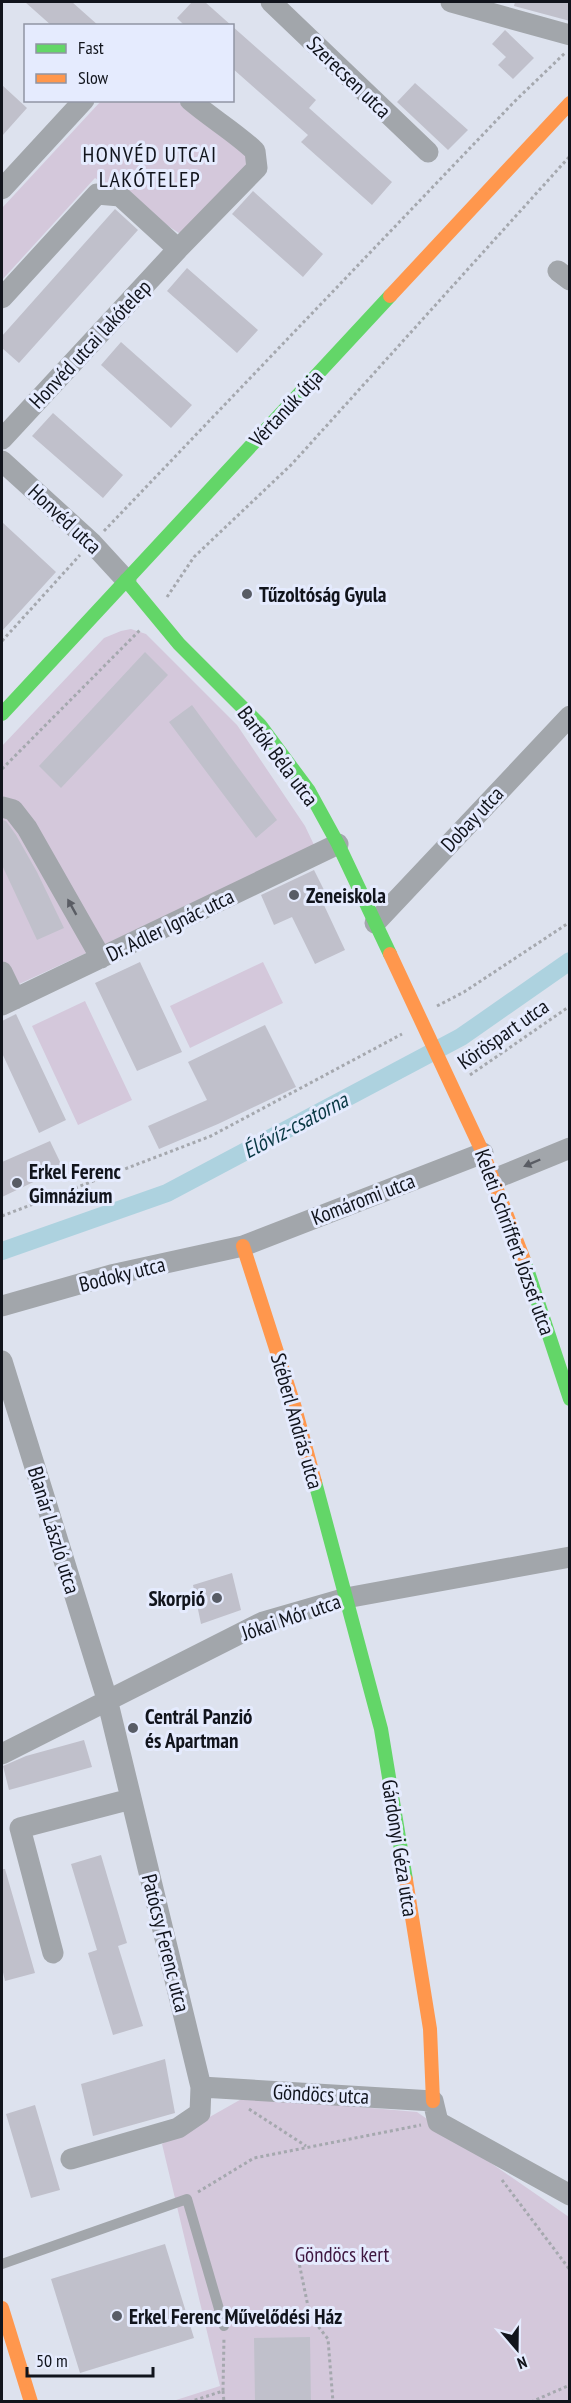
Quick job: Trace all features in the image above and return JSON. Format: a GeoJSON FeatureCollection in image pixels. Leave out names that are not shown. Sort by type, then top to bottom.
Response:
{"type":"FeatureCollection","features":[{"type":"Feature","properties":{"kind":"main road","name":"Vértanúk útja"},"geometry":{"type":"LineString","coordinates":[[2,714],[570,103]]}},
{"type":"Feature","properties":{"kind":"main road","name":"Bartók Béla utca"},"geometry":{"type":"LineString","coordinates":[[126,580],[179,644],[260,725],[309,791],[338,844],[421,1019]]}},
{"type":"Feature","properties":{"kind":"main road","name":"Keleti Schriffert József utca"},"geometry":{"type":"LineString","coordinates":[[421,1019],[494,1179],[528,1271],[570,1399]]}},
{"type":"Feature","properties":{"kind":"main road","name":"Stéberl András utca"},"geometry":{"type":"LineString","coordinates":[[243,1246],[295,1408],[346,1598]]}},
{"type":"Feature","properties":{"kind":"main road","name":"Gárdonyi Géza utca"},"geometry":{"type":"LineString","coordinates":[[346,1598],[381,1729],[430,2030],[433,2101]]}},
{"type":"Feature","properties":{"kind":"main road"},"geometry":{"type":"LineString","coordinates":[[2,2308],[31,2402]]}},
{"type":"Feature","properties":{"kind":"street","name":"Szerecsen utca"},"geometry":{"type":"LineString","coordinates":[[271,2],[428,152]]}},
{"type":"Feature","properties":{"kind":"street"},"geometry":{"type":"LineString","coordinates":[[451,2],[570,35]]}},
{"type":"Feature","properties":{"kind":"street"},"geometry":{"type":"LineString","coordinates":[[2,189],[82,102]]}},
{"type":"Feature","properties":{"kind":"street","name":"Honvéd utcai lakótelep"},"geometry":{"type":"LineString","coordinates":[[2,439],[178,249],[257,168],[255,151],[238,135],[218,124],[192,102]]}},
{"type":"Feature","properties":{"kind":"street"},"geometry":{"type":"LineString","coordinates":[[2,298],[97,194],[120,196],[178,249]]}},
{"type":"Feature","properties":{"kind":"street","name":"Honvéd utca"},"geometry":{"type":"LineString","coordinates":[[2,461],[92,543],[126,580]]}},
{"type":"Feature","properties":{"kind":"street","name":"Dobay utca"},"geometry":{"type":"LineString","coordinates":[[375,923],[570,716]]}},
{"type":"Feature","properties":{"kind":"street"},"geometry":{"type":"LineString","coordinates":[[2,807],[13,810],[27,828],[101,958]]}},
{"type":"Feature","properties":{"kind":"street","name":"Dr. Adler Ignác utca"},"geometry":{"type":"LineString","coordinates":[[8,1002],[338,844]]}},
{"type":"Feature","properties":{"kind":"street"},"geometry":{"type":"LineString","coordinates":[[2,972],[8,1002]]}},
{"type":"Feature","properties":{"kind":"street"},"geometry":{"type":"LineString","coordinates":[[494,1179],[570,1148]]}},
{"type":"Feature","properties":{"kind":"street","name":"Komáromi utca"},"geometry":{"type":"LineString","coordinates":[[243,1246],[483,1153]]}},
{"type":"Feature","properties":{"kind":"street","name":"Bodoky utca"},"geometry":{"type":"LineString","coordinates":[[2,1306],[111,1275],[243,1246]]}},
{"type":"Feature","properties":{"kind":"street","name":"Blanár László utca"},"geometry":{"type":"LineString","coordinates":[[2,1361],[107,1699]]}},
{"type":"Feature","properties":{"kind":"street","name":"Jókai Mór utca"},"geometry":{"type":"LineString","coordinates":[[2,1754],[262,1622],[346,1598],[570,1557]]}},
{"type":"Feature","properties":{"kind":"street","name":"Patócsy Ferenc utca"},"geometry":{"type":"LineString","coordinates":[[107,1699],[201,2087]]}},
{"type":"Feature","properties":{"kind":"street"},"geometry":{"type":"LineString","coordinates":[[53,1953],[20,1828],[131,1799]]}},
{"type":"Feature","properties":{"kind":"street"},"geometry":{"type":"LineString","coordinates":[[72,2159],[177,2128],[200,2113],[201,2087]]}},
{"type":"Feature","properties":{"kind":"street","name":"Göndöcs utca"},"geometry":{"type":"LineString","coordinates":[[201,2087],[433,2101]]}},
{"type":"Feature","properties":{"kind":"street"},"geometry":{"type":"LineString","coordinates":[[433,2101],[438,2122],[570,2195]]}},
{"type":"Feature","properties":{"kind":"lane"},"geometry":{"type":"LineString","coordinates":[[2,2264],[187,2199],[224,2326]]}},
{"type":"Feature","properties":{"kind":"path"},"geometry":{"type":"LineString","coordinates":[[2,640],[514,102],[570,50]]}},
{"type":"Feature","properties":{"kind":"path"},"geometry":{"type":"LineString","coordinates":[[2,769],[156,614],[194,557],[292,464],[472,261],[570,156]]}},
{"type":"Feature","properties":{"kind":"path"},"geometry":{"type":"LineString","coordinates":[[2,1216],[211,1136],[400,1037],[421,1019],[570,922]]}},
{"type":"Feature","properties":{"kind":"path","name":"Köröspart utca"},"geometry":{"type":"LineString","coordinates":[[454,1087],[570,1006]]}},
{"type":"Feature","properties":{"kind":"path"},"geometry":{"type":"LineString","coordinates":[[243,2106],[308,2148]]}},
{"type":"Feature","properties":{"kind":"path"},"geometry":{"type":"LineString","coordinates":[[187,2199],[254,2158],[438,2122]]}},
{"type":"Feature","properties":{"kind":"path"},"geometry":{"type":"LineString","coordinates":[[501,2178],[570,2270]]}},
{"type":"Feature","properties":{"kind":"path"},"geometry":{"type":"LineString","coordinates":[[297,2253],[310,2316],[328,2339],[333,2402]]}},
{"type":"Feature","properties":{"kind":"path"},"geometry":{"type":"LineString","coordinates":[[224,2326],[224,2402]]}},
{"type":"Feature","properties":{"kind":"path"},"geometry":{"type":"LineString","coordinates":[[531,2402],[570,2385]]}},
{"type":"Feature","properties":{"kind":"path"},"geometry":{"type":"LineString","coordinates":[[189,2402],[223,2391]]}},
{"type":"Feature","properties":{"kind":"green space"},"geometry":{"type":"Polygon","coordinates":[[[100,102],[178,102],[238,135],[257,168],[188,239],[95,178],[2,280],[2,208],[100,102]]]}},
{"type":"Feature","properties":{"kind":"green space"},"geometry":{"type":"Polygon","coordinates":[[[131,629],[146,634],[237,725],[305,826],[315,847],[2,992],[2,746],[104,638],[131,629]]]}},
{"type":"Feature","properties":{"kind":"green space"},"geometry":{"type":"Polygon","coordinates":[[[263,962],[283,1003],[190,1048],[170,1006],[263,962]]]}},
{"type":"Feature","properties":{"kind":"green space"},"geometry":{"type":"Polygon","coordinates":[[[85,1001],[132,1100],[78,1125],[32,1026],[85,1001]]]}},
{"type":"Feature","properties":{"kind":"green space","name":"Göndöcs kert"},"geometry":{"type":"Polygon","coordinates":[[[245,2097],[417,2112],[569,2217],[569,2401],[173,2401],[220,2386],[162,2144],[245,2097]]]}},
{"type":"Feature","properties":{"kind":"building"},"geometry":{"type":"Polygon","coordinates":[[[25,2],[72,2],[97,24],[50,24],[25,2]]]}},
{"type":"Feature","properties":{"kind":"building"},"geometry":{"type":"Polygon","coordinates":[[[192,2],[205,2],[230,24],[183,24],[177,18],[192,2]]]}},
{"type":"Feature","properties":{"kind":"building"},"geometry":{"type":"Polygon","coordinates":[[[515,2],[570,2],[570,21],[514,6],[515,2]]]}},
{"type":"Feature","properties":{"kind":"building"},"geometry":{"type":"Polygon","coordinates":[[[234,28],[316,100],[309,108],[392,182],[372,205],[301,142],[308,135],[234,70],[234,28]]]}},
{"type":"Feature","properties":{"kind":"building"},"geometry":{"type":"Polygon","coordinates":[[[505,30],[534,58],[513,79],[498,65],[506,57],[492,44],[505,30]]]}},
{"type":"Feature","properties":{"kind":"building"},"geometry":{"type":"Polygon","coordinates":[[[415,83],[468,130],[448,150],[397,102],[415,83]]]}},
{"type":"Feature","properties":{"kind":"building"},"geometry":{"type":"Polygon","coordinates":[[[2,85],[27,108],[2,136],[2,85]]]}},
{"type":"Feature","properties":{"kind":"building"},"geometry":{"type":"Polygon","coordinates":[[[253,191],[323,254],[303,277],[232,214],[253,191]]]}},
{"type":"Feature","properties":{"kind":"building"},"geometry":{"type":"Polygon","coordinates":[[[115,209],[138,230],[19,363],[2,348],[2,336],[115,209]]]}},
{"type":"Feature","properties":{"kind":"building"},"geometry":{"type":"Polygon","coordinates":[[[187,268],[258,330],[237,353],[167,291],[187,268]]]}},
{"type":"Feature","properties":{"kind":"building"},"geometry":{"type":"Polygon","coordinates":[[[121,342],[192,405],[171,428],[101,365],[121,342]]]}},
{"type":"Feature","properties":{"kind":"building"},"geometry":{"type":"Polygon","coordinates":[[[53,413],[123,475],[103,498],[32,436],[53,413]]]}},
{"type":"Feature","properties":{"kind":"building"},"geometry":{"type":"Polygon","coordinates":[[[2,522],[56,572],[2,631],[2,522]]]}},
{"type":"Feature","properties":{"kind":"building"},"geometry":{"type":"Polygon","coordinates":[[[145,652],[168,675],[61,788],[39,766],[145,652]]]}},
{"type":"Feature","properties":{"kind":"building"},"geometry":{"type":"Polygon","coordinates":[[[192,705],[277,820],[256,838],[169,722],[192,705]]]}},
{"type":"Feature","properties":{"kind":"building"},"geometry":{"type":"Polygon","coordinates":[[[2,820],[6,821],[16,835],[64,928],[37,940],[2,865],[2,820]]]}},
{"type":"Feature","properties":{"kind":"building"},"geometry":{"type":"Polygon","coordinates":[[[314,870],[329,900],[323,903],[345,950],[315,964],[292,917],[274,925],[261,895],[314,870]]]}},
{"type":"Feature","properties":{"kind":"building"},"geometry":{"type":"Polygon","coordinates":[[[140,962],[182,1052],[137,1071],[95,983],[140,962]]]}},
{"type":"Feature","properties":{"kind":"building"},"geometry":{"type":"Polygon","coordinates":[[[16,1014],[66,1120],[39,1133],[2,1053],[2,1021],[16,1014]]]}},
{"type":"Feature","properties":{"kind":"building"},"geometry":{"type":"Polygon","coordinates":[[[265,1025],[296,1087],[159,1149],[148,1126],[207,1100],[188,1062],[265,1025]]]}},
{"type":"Feature","properties":{"kind":"building","name":"Erkel Ferenc Gimnázium"},"geometry":{"type":"Polygon","coordinates":[[[50,1141],[63,1168],[2,1197],[2,1162],[50,1141]]]}},
{"type":"Feature","properties":{"kind":"building","name":"Skorpió"},"geometry":{"type":"Polygon","coordinates":[[[232,1573],[241,1610],[201,1624],[193,1585],[232,1573]]]}},
{"type":"Feature","properties":{"kind":"building"},"geometry":{"type":"Polygon","coordinates":[[[84,1740],[92,1767],[9,1790],[3,1766],[26,1756],[84,1740]]]}},
{"type":"Feature","properties":{"kind":"building"},"geometry":{"type":"Polygon","coordinates":[[[101,1855],[127,1943],[118,1946],[143,2026],[113,2035],[88,1953],[97,1950],[71,1864],[101,1855]]]}},
{"type":"Feature","properties":{"kind":"building"},"geometry":{"type":"Polygon","coordinates":[[[2,1869],[5,1869],[35,1973],[5,1981],[2,1968],[2,1869]]]}},
{"type":"Feature","properties":{"kind":"building"},"geometry":{"type":"Polygon","coordinates":[[[165,2059],[175,2113],[93,2136],[81,2084],[165,2059]]]}},
{"type":"Feature","properties":{"kind":"building"},"geometry":{"type":"Polygon","coordinates":[[[35,2105],[60,2190],[31,2198],[6,2114],[35,2105]]]}},
{"type":"Feature","properties":{"kind":"building"},"geometry":{"type":"Polygon","coordinates":[[[165,2244],[194,2338],[80,2373],[51,2279],[165,2244]]]}},
{"type":"Feature","properties":{"kind":"building"},"geometry":{"type":"Polygon","coordinates":[[[310,2337],[311,2402],[255,2402],[254,2338],[310,2337]]]}},
{"type":"Feature","properties":{"kind":"waterway","name":"Élővíz-csatorna"},"geometry":{"type":"LineString","coordinates":[[2,1251],[167,1193],[461,1037],[570,961]]}},
{"type":"Feature","properties":{"kind":"traffic: fast"},"geometry":{"type":"LineString","coordinates":[[2,714],[390,296]]}},
{"type":"Feature","properties":{"kind":"traffic: fast"},"geometry":{"type":"LineString","coordinates":[[126,580],[179,644],[260,725],[309,791],[338,844],[390,954]]}},
{"type":"Feature","properties":{"kind":"traffic: fast"},"geometry":{"type":"LineString","coordinates":[[524,1260],[570,1399]]}},
{"type":"Feature","properties":{"kind":"traffic: fast"},"geometry":{"type":"LineString","coordinates":[[315,1482],[381,1729],[406,1880]]}},
{"type":"Feature","properties":{"kind":"traffic: slow"},"geometry":{"type":"LineString","coordinates":[[390,296],[570,103]]}},
{"type":"Feature","properties":{"kind":"traffic: slow"},"geometry":{"type":"LineString","coordinates":[[390,954],[483,1153],[524,1260]]}},
{"type":"Feature","properties":{"kind":"traffic: slow"},"geometry":{"type":"LineString","coordinates":[[243,1246],[295,1408],[315,1482]]}},
{"type":"Feature","properties":{"kind":"traffic: slow"},"geometry":{"type":"LineString","coordinates":[[406,1880],[430,2029],[433,2101]]}},
{"type":"Feature","properties":{"kind":"traffic: slow"},"geometry":{"type":"LineString","coordinates":[[2,2308],[31,2402]]}},
{"type":"Feature","properties":{"kind":"place","name":"Tűzoltóság Gyula"},"geometry":{"type":"Point","coordinates":[247,594]}},
{"type":"Feature","properties":{"kind":"place","name":"Zeneiskola"},"geometry":{"type":"Point","coordinates":[294,895]}},
{"type":"Feature","properties":{"kind":"place","name":"Erkel Ferenc Gimnázium"},"geometry":{"type":"Point","coordinates":[17,1183]}},
{"type":"Feature","properties":{"kind":"place","name":"Skorpió"},"geometry":{"type":"Point","coordinates":[217,1598]}},
{"type":"Feature","properties":{"kind":"place","name":"Centrál Panzió és Apartman"},"geometry":{"type":"Point","coordinates":[133,1728]}},
{"type":"Feature","properties":{"kind":"place","name":"Erkel Ferenc Művelődési Ház"},"geometry":{"type":"Point","coordinates":[117,2316]}},
{"type":"Feature","properties":{"kind":"district","name":"HONVÉD UTCAI LAKÓTELEP"},"geometry":{"type":"Point","coordinates":[150,166]}}]}
